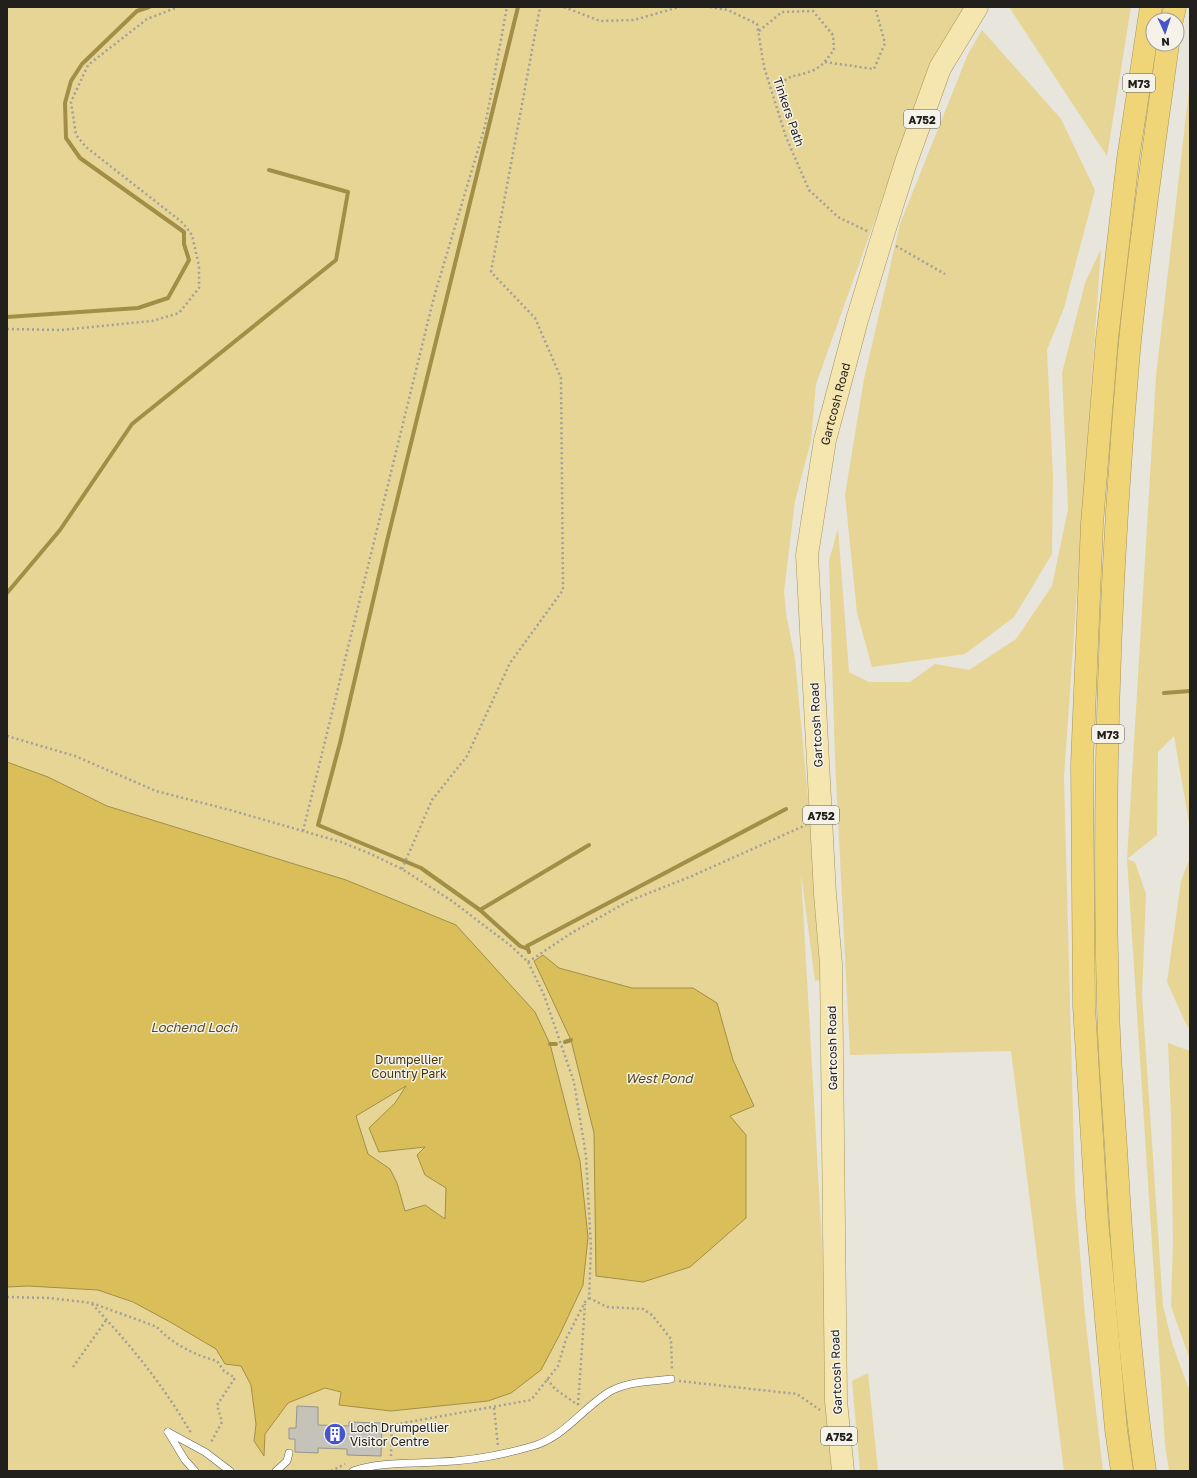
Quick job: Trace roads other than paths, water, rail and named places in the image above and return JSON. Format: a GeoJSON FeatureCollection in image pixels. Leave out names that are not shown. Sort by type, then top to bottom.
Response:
{"type":"FeatureCollection","features":[{"type":"Feature","properties":{"kind":"highway","name":"M73"},"geometry":{"type":"LineString","coordinates":[[1122,1471],[1116,1430],[1097,1219],[1084,1006],[1082,764],[1092,524],[1106,347],[1128,159],[1151,7]]}},
{"type":"Feature","properties":{"kind":"highway","name":"M73"},"geometry":{"type":"LineString","coordinates":[[1145,1471],[1138,1425],[1120,1219],[1108,1014],[1107,770],[1115,534],[1130,348],[1151,167],[1167,52]]}},
{"type":"Feature","properties":{"kind":"main road","name":"Gartcosh Road"},"geometry":{"type":"LineString","coordinates":[[843,1471],[836,1401],[832,964],[825,894],[807,555],[825,440],[857,320],[882,238],[906,162],[940,68],[977,7]]}},
{"type":"Feature","properties":{"kind":"lane"},"geometry":{"type":"LineString","coordinates":[[353,1471],[390,1464],[438,1462],[500,1455],[535,1446],[561,1433],[584,1412],[610,1392],[624,1385],[671,1380]]}},
{"type":"Feature","properties":{"kind":"lane"},"geometry":{"type":"LineString","coordinates":[[195,1471],[185,1460],[168,1432],[205,1452],[225,1470]]}},
{"type":"Feature","properties":{"kind":"lane"},"geometry":{"type":"LineString","coordinates":[[276,1471],[287,1461],[290,1453]]}},
{"type":"Feature","properties":{"kind":"water","name":"Lochend Loch"},"geometry":{"type":"Polygon","coordinates":[[[7,762],[48,777],[107,806],[346,880],[456,925],[535,1012],[550,1044],[580,1161],[588,1237],[583,1285],[560,1334],[541,1370],[511,1393],[488,1401],[391,1411],[339,1405],[341,1392],[325,1388],[288,1403],[265,1434],[264,1456],[254,1441],[256,1424],[251,1385],[241,1366],[225,1364],[216,1349],[133,1302],[98,1290],[28,1286],[7,1287],[7,762]],[[406,1086],[356,1116],[368,1154],[390,1169],[397,1183],[405,1211],[425,1205],[445,1219],[446,1188],[425,1175],[417,1155],[425,1147],[379,1152],[369,1128],[395,1103],[406,1086]]]}},
{"type":"Feature","properties":{"kind":"water","name":"West Pond"},"geometry":{"type":"Polygon","coordinates":[[[543,955],[559,968],[632,988],[693,988],[717,1003],[733,1060],[754,1106],[730,1116],[746,1135],[746,1218],[690,1267],[643,1282],[596,1276],[594,1133],[571,1040],[534,961],[543,955]]]}},
{"type":"Feature","properties":{"kind":"waterway"},"geometry":{"type":"LineString","coordinates":[[7,317],[138,308],[168,298],[189,260],[184,244],[184,232],[80,158],[66,138],[65,103],[71,81],[82,64],[137,11],[149,7]]}},
{"type":"Feature","properties":{"kind":"waterway"},"geometry":{"type":"LineString","coordinates":[[480,910],[421,868],[318,825],[340,743],[387,541],[518,7]]}},
{"type":"Feature","properties":{"kind":"waterway"},"geometry":{"type":"LineString","coordinates":[[7,593],[60,530],[132,424],[336,260],[348,192],[269,170]]}},
{"type":"Feature","properties":{"kind":"waterway"},"geometry":{"type":"LineString","coordinates":[[1164,693],[1190,691]]}},
{"type":"Feature","properties":{"kind":"waterway"},"geometry":{"type":"LineString","coordinates":[[529,952],[527,946],[786,809]]}},
{"type":"Feature","properties":{"kind":"waterway"},"geometry":{"type":"LineString","coordinates":[[528,949],[520,946],[480,910],[589,845]]}},
{"type":"Feature","properties":{"kind":"waterway"},"geometry":{"type":"LineString","coordinates":[[565,1042],[571,1040]]}},
{"type":"Feature","properties":{"kind":"waterway"},"geometry":{"type":"LineString","coordinates":[[550,1044],[556,1044]]}},
{"type":"Feature","properties":{"kind":"place","name":"Loch Drumpellier Visitor Centre"},"geometry":{"type":"Point","coordinates":[335,1434]}},
{"type":"Feature","properties":{"kind":"park label","name":"Drumpellier Country Park"},"geometry":{"type":"Point","coordinates":[409,1066]}}]}
